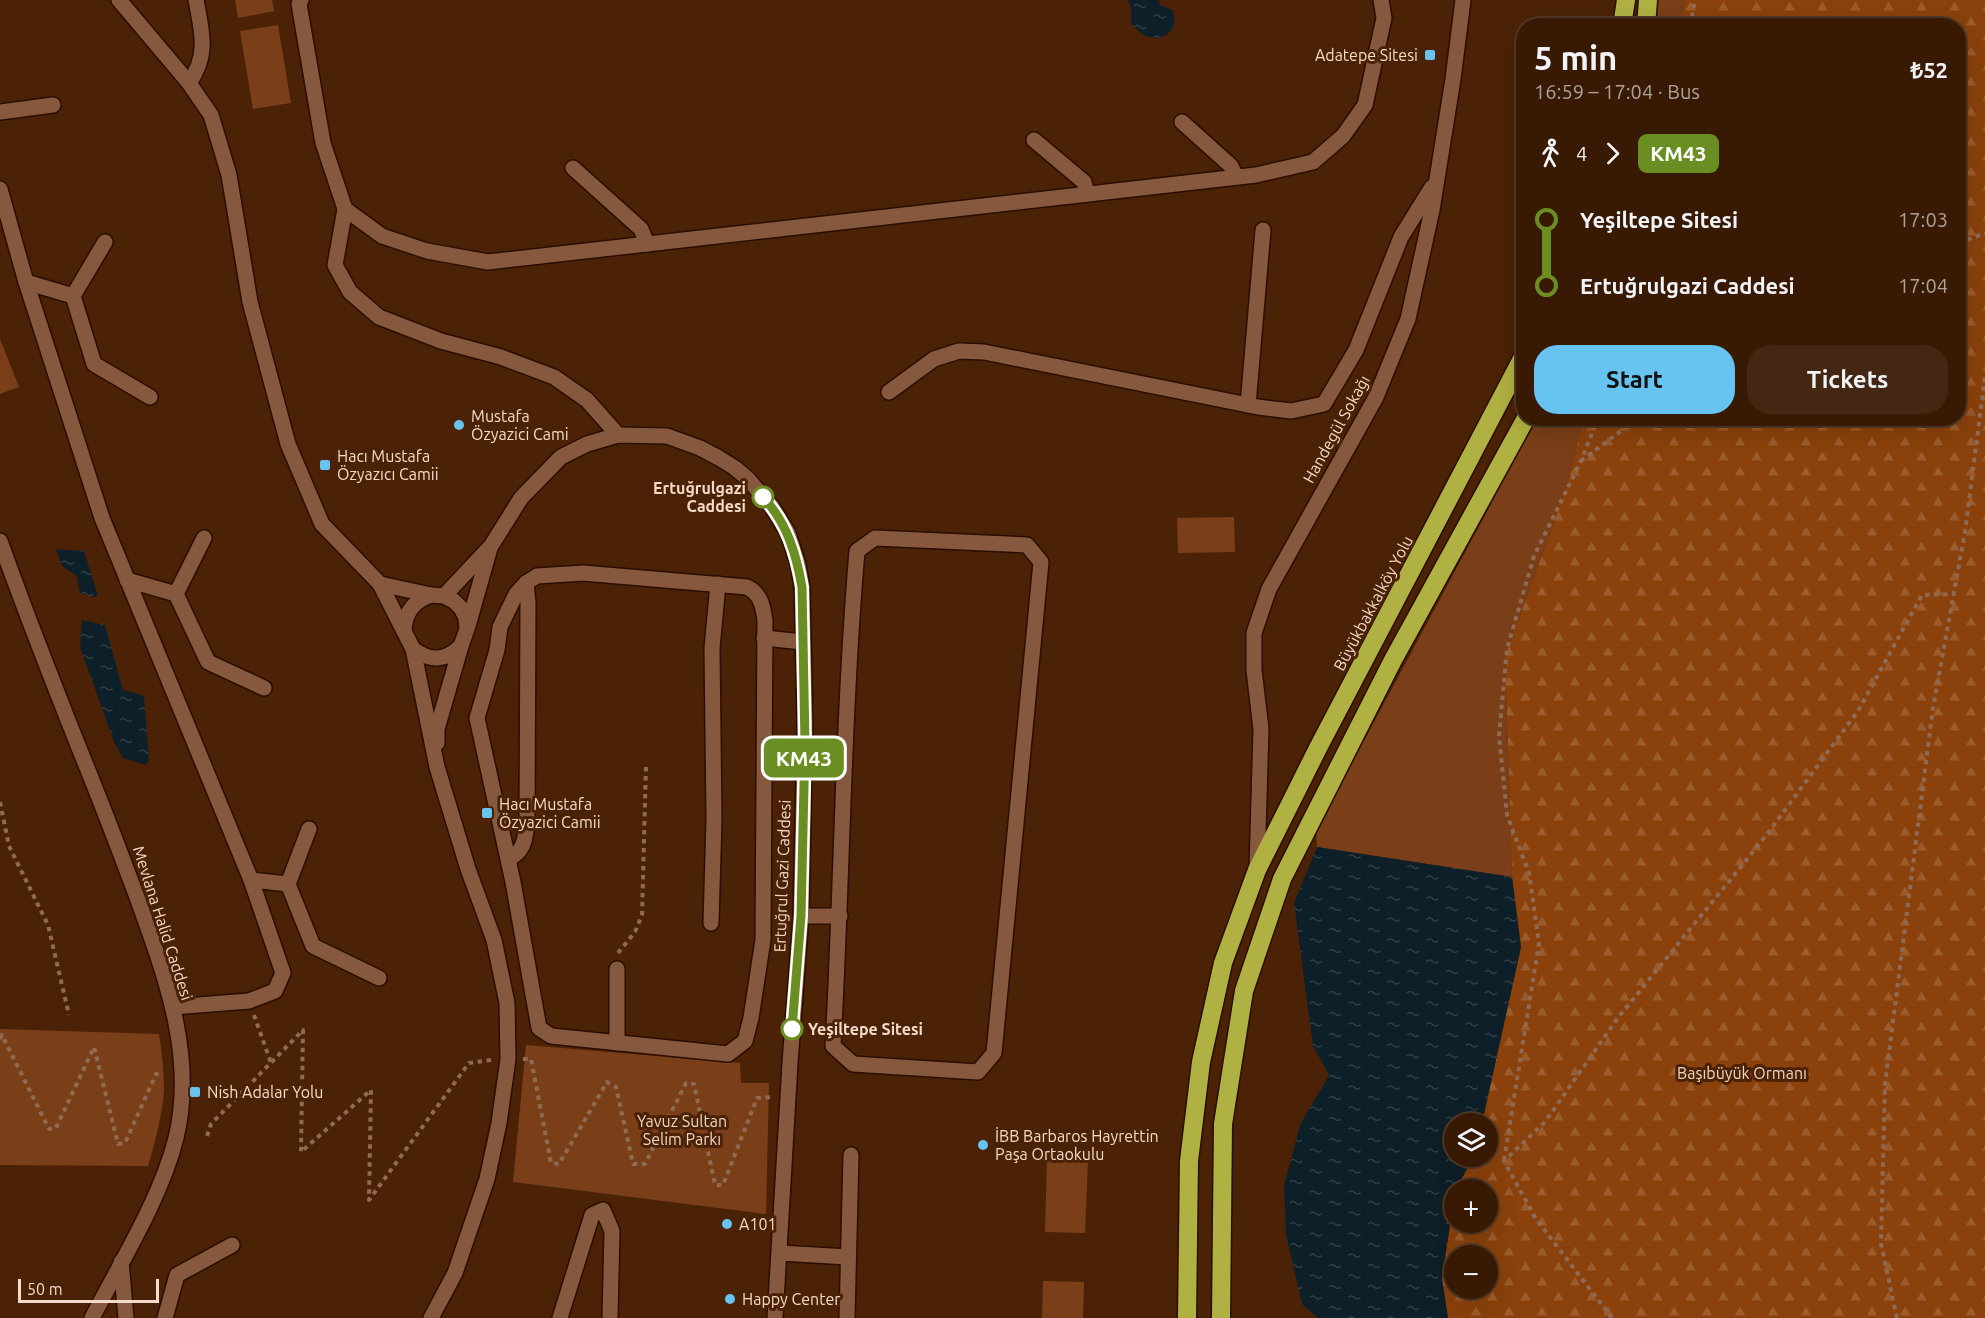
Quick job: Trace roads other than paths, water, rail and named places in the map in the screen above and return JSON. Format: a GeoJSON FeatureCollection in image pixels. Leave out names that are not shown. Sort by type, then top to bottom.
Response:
{"type":"FeatureCollection","features":[{"type":"Feature","properties":{"kind":"highway"},"geometry":{"type":"LineString","coordinates":[[1623,18],[1626,0]]}},
{"type":"Feature","properties":{"kind":"highway"},"geometry":{"type":"LineString","coordinates":[[1647,18],[1648,0]]}},
{"type":"Feature","properties":{"kind":"highway","name":"Büyükbakkalköy Yolu"},"geometry":{"type":"LineString","coordinates":[[1187,1318],[1190,1161],[1202,1062],[1223,963],[1257,870],[1318,748],[1516,370]]}},
{"type":"Feature","properties":{"kind":"highway"},"geometry":{"type":"LineString","coordinates":[[1221,1318],[1223,1124],[1244,991],[1282,879],[1388,670],[1522,426]]}},
{"type":"Feature","properties":{"kind":"highway"},"geometry":{"type":"LineString","coordinates":[[1257,870],[1274,904]]}},
{"type":"Feature","properties":{"kind":"street"},"geometry":{"type":"LineString","coordinates":[[119,0],[189,83],[210,114],[229,176],[250,302],[288,444],[322,524],[380,584],[404,629],[407,640],[414,649],[432,658],[453,653],[461,646]]}},
{"type":"Feature","properties":{"kind":"street"},"geometry":{"type":"LineString","coordinates":[[189,83],[201,63],[203,50],[196,0]]}},
{"type":"Feature","properties":{"kind":"street"},"geometry":{"type":"LineString","coordinates":[[302,0],[299,4],[323,143],[345,209],[335,265],[350,292],[379,317],[441,342],[501,357],[554,377],[587,400],[618,435]]}},
{"type":"Feature","properties":{"kind":"street"},"geometry":{"type":"LineString","coordinates":[[345,209],[382,236],[427,250],[488,262],[1256,175],[1313,162],[1343,136],[1365,105],[1384,18],[1381,0]]}},
{"type":"Feature","properties":{"kind":"street","name":"Handegül Sokağı"},"geometry":{"type":"LineString","coordinates":[[1257,870],[1261,729],[1254,670],[1254,633],[1269,589],[1376,397],[1408,319],[1437,180],[1463,0]]}},
{"type":"Feature","properties":{"kind":"street"},"geometry":{"type":"LineString","coordinates":[[0,112],[53,105]]}},
{"type":"Feature","properties":{"kind":"street"},"geometry":{"type":"LineString","coordinates":[[1182,122],[1231,166],[1236,177]]}},
{"type":"Feature","properties":{"kind":"street"},"geometry":{"type":"LineString","coordinates":[[1034,140],[1084,183],[1088,194]]}},
{"type":"Feature","properties":{"kind":"street"},"geometry":{"type":"LineString","coordinates":[[573,168],[641,228],[647,244]]}},
{"type":"Feature","properties":{"kind":"street"},"geometry":{"type":"LineString","coordinates":[[890,392],[934,359],[959,351],[984,352],[1248,405],[1291,411],[1323,404],[1356,350],[1401,237],[1437,180]]}},
{"type":"Feature","properties":{"kind":"street"},"geometry":{"type":"LineString","coordinates":[[0,189],[26,282],[102,518],[251,880],[282,973],[275,991],[249,1001],[173,1007]]}},
{"type":"Feature","properties":{"kind":"street"},"geometry":{"type":"LineString","coordinates":[[1248,405],[1263,230]]}},
{"type":"Feature","properties":{"kind":"street"},"geometry":{"type":"LineString","coordinates":[[105,242],[73,296],[94,364],[150,397]]}},
{"type":"Feature","properties":{"kind":"street"},"geometry":{"type":"LineString","coordinates":[[26,282],[73,296]]}},
{"type":"Feature","properties":{"kind":"street","name":"Ertuğrul Gazi Caddesi"},"geometry":{"type":"LineString","coordinates":[[437,596],[491,546],[521,498],[561,457],[587,444],[618,435],[667,436],[700,448],[735,468],[748,479],[772,507],[788,533],[798,564],[802,587],[805,722],[801,916],[775,1318]]}},
{"type":"Feature","properties":{"kind":"street"},"geometry":{"type":"LineString","coordinates":[[176,594],[204,538]]}},
{"type":"Feature","properties":{"kind":"street"},"geometry":{"type":"LineString","coordinates":[[875,538],[1027,545],[1041,562],[994,1053],[978,1072],[854,1064],[833,1046],[840,916],[850,635],[857,551],[875,538]]}},
{"type":"Feature","properties":{"kind":"street","name":"Mevlana Halid Caddesi"},"geometry":{"type":"LineString","coordinates":[[0,541],[39,649],[116,840],[163,971],[173,1007],[182,1057],[182,1094],[176,1138],[157,1193],[92,1318]]}},
{"type":"Feature","properties":{"kind":"street","name":"Ertuğrul Gazi Caddesi"},"geometry":{"type":"LineString","coordinates":[[467,629],[491,546]]}},
{"type":"Feature","properties":{"kind":"street"},"geometry":{"type":"LineString","coordinates":[[583,573],[747,587],[758,596],[764,611],[763,940],[746,1041],[728,1054],[551,1036],[539,1028],[508,859],[477,718],[497,650],[501,627],[516,594],[526,583],[537,576],[583,573]]}},
{"type":"Feature","properties":{"kind":"street"},"geometry":{"type":"LineString","coordinates":[[127,580],[176,594],[208,662],[264,688]]}},
{"type":"Feature","properties":{"kind":"street"},"geometry":{"type":"LineString","coordinates":[[508,859],[521,851],[527,824],[528,603],[526,583]]}},
{"type":"Feature","properties":{"kind":"street"},"geometry":{"type":"LineString","coordinates":[[380,584],[453,601],[461,608],[466,618],[467,629],[437,729],[436,767]]}},
{"type":"Feature","properties":{"kind":"street"},"geometry":{"type":"LineString","coordinates":[[711,923],[714,819],[712,648],[718,584]]}},
{"type":"Feature","properties":{"kind":"street"},"geometry":{"type":"LineString","coordinates":[[404,629],[408,611],[422,598],[437,596]]}},
{"type":"Feature","properties":{"kind":"street"},"geometry":{"type":"LineString","coordinates":[[764,638],[803,642]]}},
{"type":"Feature","properties":{"kind":"street"},"geometry":{"type":"LineString","coordinates":[[414,649],[436,767],[468,869],[494,940],[507,1003],[507,1059],[499,1123],[488,1179],[455,1273],[431,1318]]}},
{"type":"Feature","properties":{"kind":"street"},"geometry":{"type":"LineString","coordinates":[[309,829],[288,884],[313,946],[378,978]]}},
{"type":"Feature","properties":{"kind":"street"},"geometry":{"type":"LineString","coordinates":[[251,880],[288,884]]}},
{"type":"Feature","properties":{"kind":"street"},"geometry":{"type":"LineString","coordinates":[[801,916],[840,916]]}},
{"type":"Feature","properties":{"kind":"street"},"geometry":{"type":"LineString","coordinates":[[617,969],[617,1043]]}},
{"type":"Feature","properties":{"kind":"street"},"geometry":{"type":"LineString","coordinates":[[847,1318],[851,1155]]}},
{"type":"Feature","properties":{"kind":"street"},"geometry":{"type":"LineString","coordinates":[[560,1318],[592,1215],[603,1210],[612,1231],[610,1318]]}},
{"type":"Feature","properties":{"kind":"street"},"geometry":{"type":"LineString","coordinates":[[165,1318],[177,1275],[232,1245]]}},
{"type":"Feature","properties":{"kind":"street"},"geometry":{"type":"LineString","coordinates":[[780,1253],[848,1257]]}},
{"type":"Feature","properties":{"kind":"street"},"geometry":{"type":"LineString","coordinates":[[121,1262],[126,1318]]}},
{"type":"Feature","properties":{"kind":"water"},"geometry":{"type":"Polygon","coordinates":[[[1128,0],[1159,0],[1160,5],[1172,10],[1174,23],[1169,33],[1159,38],[1142,34],[1131,23],[1131,7],[1128,0]]]}},
{"type":"Feature","properties":{"kind":"water"},"geometry":{"type":"Polygon","coordinates":[[[56,549],[84,551],[98,596],[80,593],[77,576],[62,566],[56,549]]]}},
{"type":"Feature","properties":{"kind":"water"},"geometry":{"type":"Polygon","coordinates":[[[82,620],[105,625],[123,690],[144,697],[149,760],[146,765],[123,758],[114,742],[80,647],[82,620]]]}},
{"type":"Feature","properties":{"kind":"water"},"geometry":{"type":"Polygon","coordinates":[[[1317,847],[1512,877],[1521,947],[1484,1113],[1444,1113],[1444,1167],[1468,1167],[1461,1179],[1444,1179],[1444,1233],[1449,1233],[1447,1245],[1444,1245],[1442,1279],[1448,1318],[1318,1318],[1302,1304],[1286,1235],[1284,1186],[1300,1125],[1329,1075],[1313,1046],[1294,903],[1317,847]]]}},
{"type":"Feature","properties":{"kind":"place","name":"Adatepe Sitesi"},"geometry":{"type":"Point","coordinates":[1430,55]}},
{"type":"Feature","properties":{"kind":"place","name":"Mustafa Özyazici Cami"},"geometry":{"type":"Point","coordinates":[459,425]}},
{"type":"Feature","properties":{"kind":"place","name":"Hacı Mustafa Özyazıcı Camii"},"geometry":{"type":"Point","coordinates":[325,465]}},
{"type":"Feature","properties":{"kind":"place","name":"Ertuğrulgazi Caddesi"},"geometry":{"type":"Point","coordinates":[763,497]}},
{"type":"Feature","properties":{"kind":"place","name":"Hacı Mustafa Özyazici Camii"},"geometry":{"type":"Point","coordinates":[487,813]}},
{"type":"Feature","properties":{"kind":"place","name":"Yeşiltepe Sitesi"},"geometry":{"type":"Point","coordinates":[792,1029]}},
{"type":"Feature","properties":{"kind":"place","name":"Nish Adalar Yolu"},"geometry":{"type":"Point","coordinates":[195,1092]}},
{"type":"Feature","properties":{"kind":"place","name":"İBB Barbaros Hayrettin Paşa Ortaokulu"},"geometry":{"type":"Point","coordinates":[983,1145]}},
{"type":"Feature","properties":{"kind":"place","name":"A101"},"geometry":{"type":"Point","coordinates":[727,1224]}},
{"type":"Feature","properties":{"kind":"place","name":"Happy Center"},"geometry":{"type":"Point","coordinates":[730,1299]}},
{"type":"Feature","properties":{"kind":"park label","name":"Başıbüyük Ormanı"},"geometry":{"type":"Point","coordinates":[1742,1073]}},
{"type":"Feature","properties":{"kind":"park label","name":"Yavuz Sultan Selim Parkı"},"geometry":{"type":"Point","coordinates":[682,1130]}}]}
